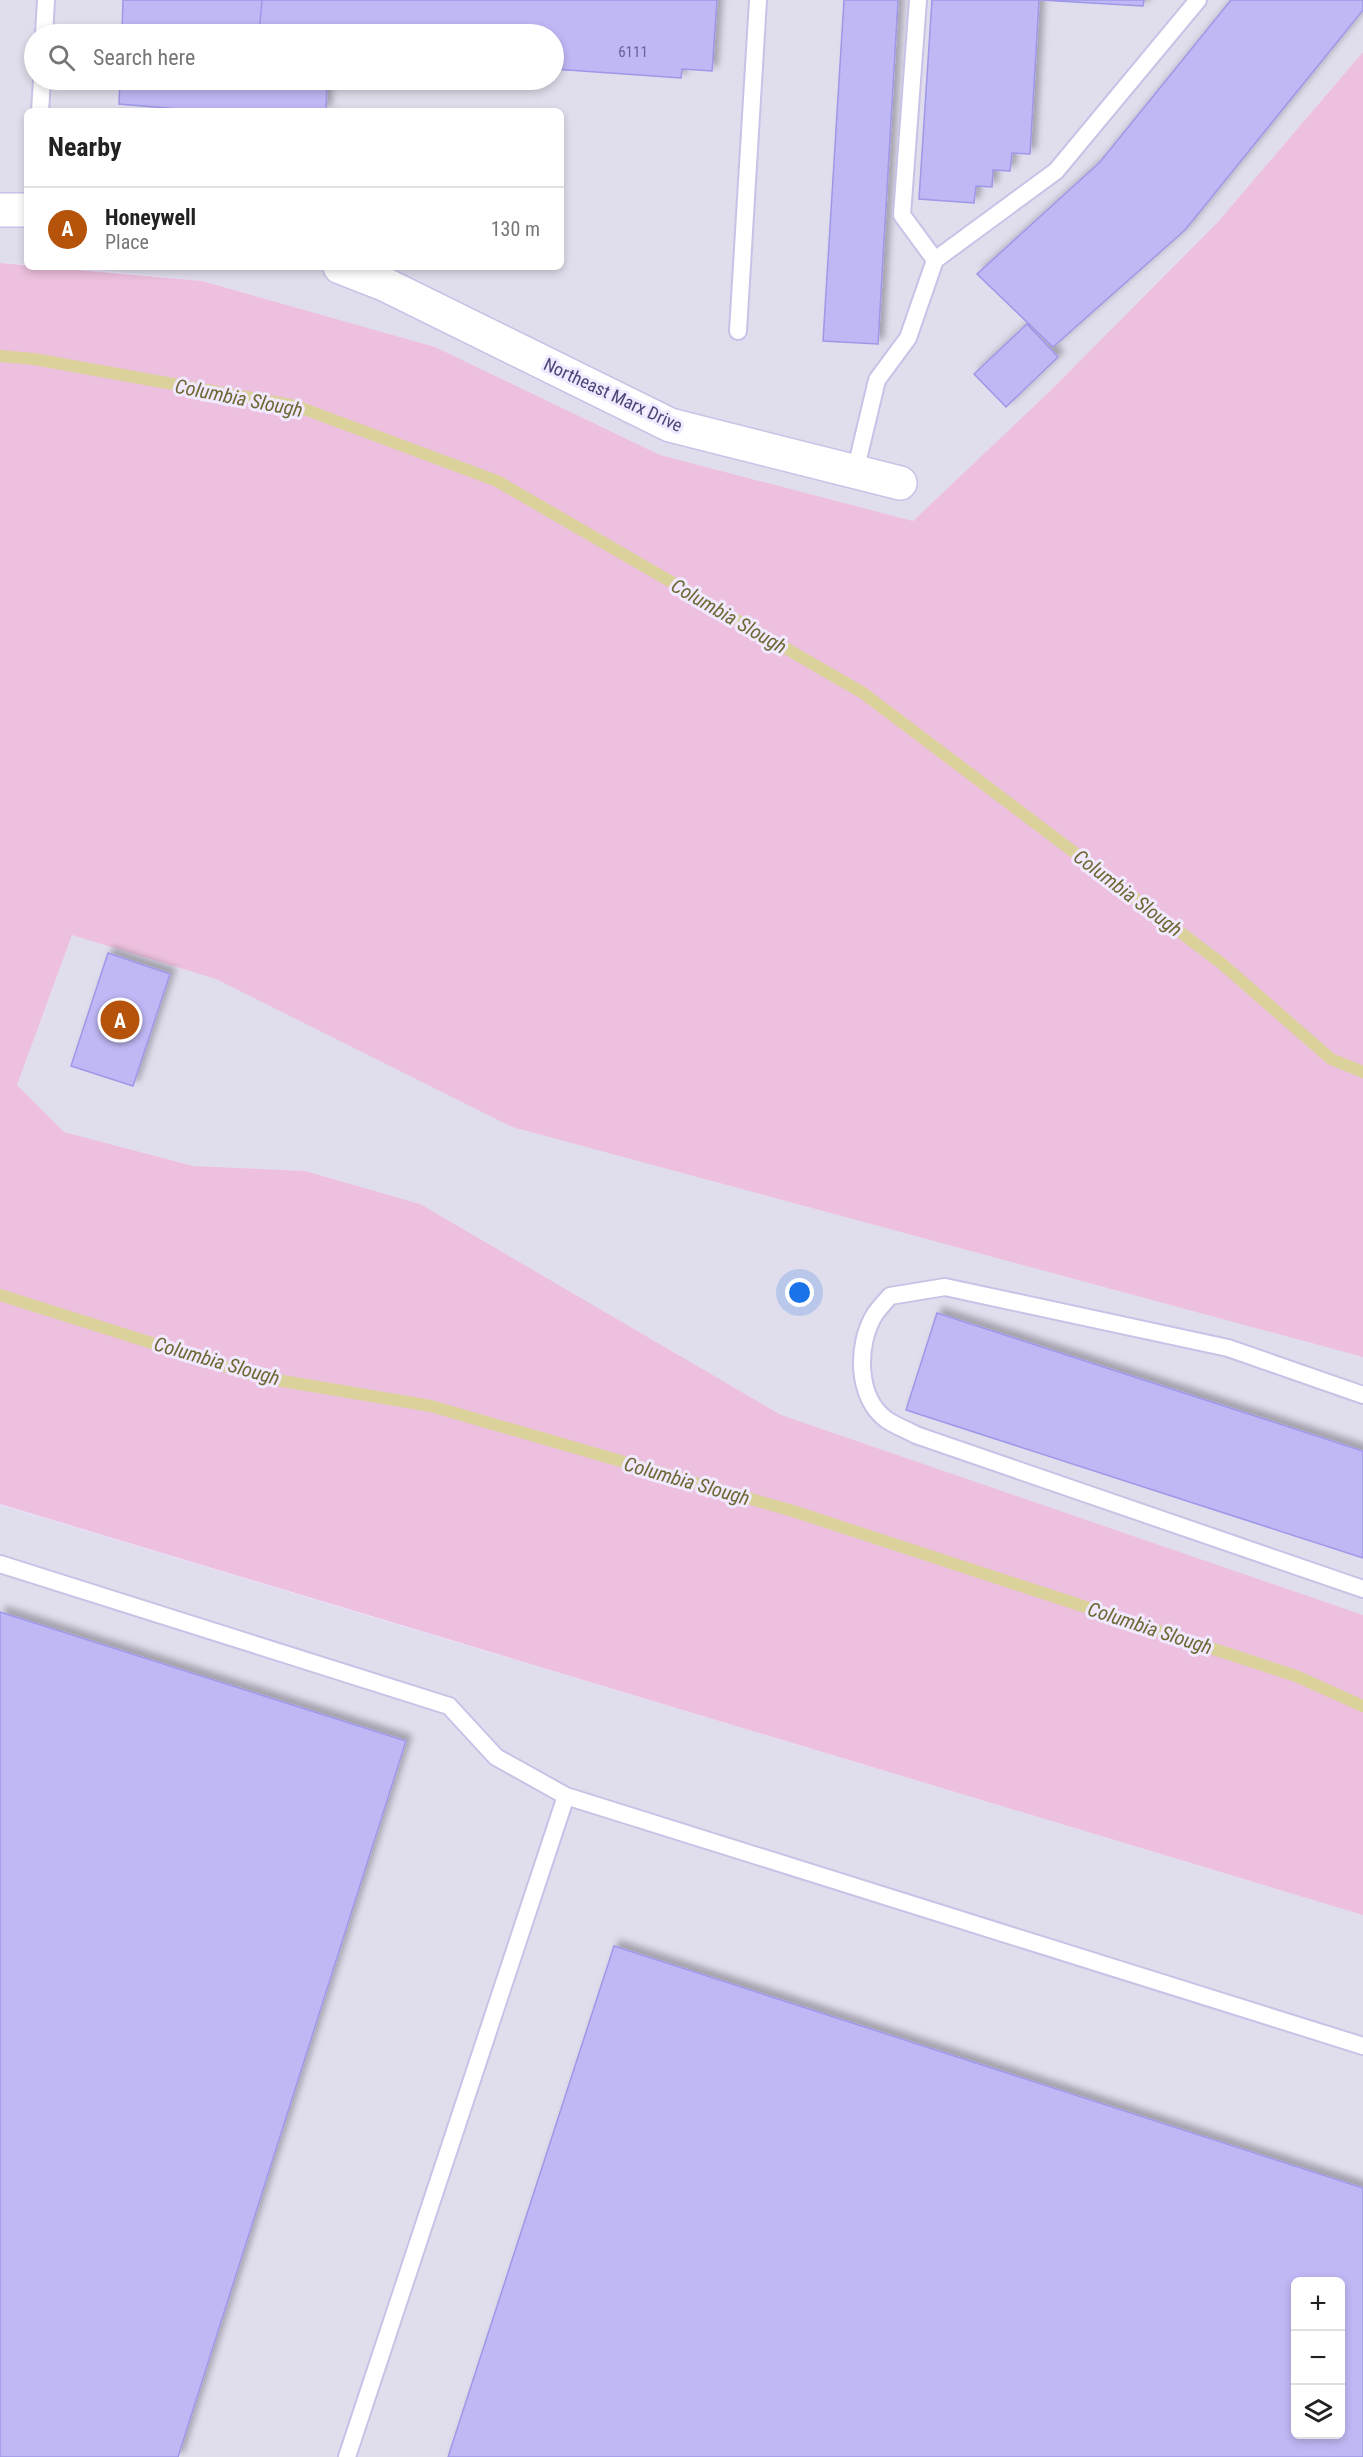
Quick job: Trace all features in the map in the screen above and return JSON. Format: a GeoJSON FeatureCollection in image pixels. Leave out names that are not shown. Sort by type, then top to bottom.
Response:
{"type":"FeatureCollection","features":[{"type":"Feature","properties":{"kind":"street"},"geometry":{"type":"LineString","coordinates":[[0,210],[24,210]]}},
{"type":"Feature","properties":{"kind":"street","name":"Northeast Marx Drive"},"geometry":{"type":"LineString","coordinates":[[348,270],[386,285],[670,425],[900,483]]}},
{"type":"Feature","properties":{"kind":"lane"},"geometry":{"type":"LineString","coordinates":[[45,24],[46,0]]}},
{"type":"Feature","properties":{"kind":"lane"},"geometry":{"type":"LineString","coordinates":[[738,331],[759,0]]}},
{"type":"Feature","properties":{"kind":"lane"},"geometry":{"type":"LineString","coordinates":[[918,0],[902,215],[935,260]]}},
{"type":"Feature","properties":{"kind":"lane"},"geometry":{"type":"LineString","coordinates":[[855,472],[877,380],[908,338],[935,260],[1056,171],[1198,0]]}},
{"type":"Feature","properties":{"kind":"lane"},"geometry":{"type":"LineString","coordinates":[[40,108],[41,90]]}},
{"type":"Feature","properties":{"kind":"lane"},"geometry":{"type":"LineString","coordinates":[[1363,1395],[1228,1348],[945,1287],[890,1296],[874,1315],[864,1343],[862,1373],[867,1395],[886,1419],[916,1435],[1363,1589]]}},
{"type":"Feature","properties":{"kind":"lane"},"geometry":{"type":"LineString","coordinates":[[0,1564],[449,1706],[496,1757],[566,1796],[1363,2046]]}},
{"type":"Feature","properties":{"kind":"lane"},"geometry":{"type":"LineString","coordinates":[[347,2457],[566,1796]]}},
{"type":"Feature","properties":{"kind":"shaded area"},"geometry":{"type":"Polygon","coordinates":[[[0,0],[1363,0],[1363,52],[1217,223],[1048,393],[913,521],[660,455],[435,347],[202,281],[98,270],[564,270],[564,108],[24,108],[24,264],[0,263],[0,0]]]}},
{"type":"Feature","properties":{"kind":"shaded area"},"geometry":{"type":"Polygon","coordinates":[[[1363,52],[1363,1357],[512,1127],[216,979],[72,935],[17,1085],[64,1132],[193,1166],[305,1171],[420,1204],[781,1415],[1363,1615],[1363,1915],[0,1504],[0,263],[24,265],[24,270],[79,270],[202,281],[435,347],[660,455],[913,521],[1048,393],[1217,223],[1363,52]]]}},
{"type":"Feature","properties":{"kind":"shaded area"},"geometry":{"type":"Polygon","coordinates":[[[72,935],[216,979],[512,1127],[1363,1357],[1363,1615],[781,1415],[420,1204],[305,1171],[193,1166],[64,1132],[17,1085],[72,935]]]}},
{"type":"Feature","properties":{"kind":"shaded area"},"geometry":{"type":"Polygon","coordinates":[[[0,1505],[1363,1915],[1363,2457],[0,2457],[0,1505]]]}},
{"type":"Feature","properties":{"kind":"building"},"geometry":{"type":"Polygon","coordinates":[[[123,0],[262,0],[260,24],[122,24],[123,0]]]}},
{"type":"Feature","properties":{"kind":"building"},"geometry":{"type":"Polygon","coordinates":[[[262,0],[717,0],[712,71],[682,69],[681,78],[564,70],[564,24],[260,24],[262,0]]]}},
{"type":"Feature","properties":{"kind":"building"},"geometry":{"type":"Polygon","coordinates":[[[844,0],[898,0],[878,344],[823,341],[844,0]]]}},
{"type":"Feature","properties":{"kind":"building"},"geometry":{"type":"Polygon","coordinates":[[[932,0],[1039,0],[1030,154],[1012,153],[1010,171],[993,170],[992,187],[976,186],[974,203],[919,199],[932,0]]]}},
{"type":"Feature","properties":{"kind":"building"},"geometry":{"type":"Polygon","coordinates":[[[1040,0],[1144,0],[1143,6],[1040,0]]]}},
{"type":"Feature","properties":{"kind":"building"},"geometry":{"type":"Polygon","coordinates":[[[1231,0],[1363,0],[1363,10],[1185,230],[1053,347],[977,274],[1100,162],[1231,0]]]}},
{"type":"Feature","properties":{"kind":"building"},"geometry":{"type":"Polygon","coordinates":[[[120,90],[327,90],[326,108],[166,108],[119,104],[120,90]]]}},
{"type":"Feature","properties":{"kind":"building"},"geometry":{"type":"Polygon","coordinates":[[[1027,324],[1058,357],[1006,407],[974,374],[1027,324]]]}},
{"type":"Feature","properties":{"kind":"building"},"geometry":{"type":"Polygon","coordinates":[[[108,953],[170,974],[133,1086],[71,1066],[108,953]]]}},
{"type":"Feature","properties":{"kind":"building"},"geometry":{"type":"Polygon","coordinates":[[[937,1313],[1363,1451],[1363,1558],[906,1410],[937,1313]]]}},
{"type":"Feature","properties":{"kind":"building"},"geometry":{"type":"Polygon","coordinates":[[[0,1612],[406,1741],[178,2457],[0,2457],[0,1612]]]}},
{"type":"Feature","properties":{"kind":"building"},"geometry":{"type":"Polygon","coordinates":[[[614,1946],[1363,2188],[1363,2457],[448,2457],[614,1946]]]}},
{"type":"Feature","properties":{"kind":"waterway","name":"Columbia Slough"},"geometry":{"type":"LineString","coordinates":[[0,356],[34,359],[296,406],[497,481],[863,693],[1221,963],[1331,1059],[1363,1072]]}},
{"type":"Feature","properties":{"kind":"waterway","name":"Columbia Slough"},"geometry":{"type":"LineString","coordinates":[[0,1295],[259,1377],[431,1406],[796,1512],[1296,1676],[1363,1706]]}},
{"type":"Feature","properties":{"kind":"place","name":"Honeywell"},"geometry":{"type":"Point","coordinates":[120,1020]}}]}
